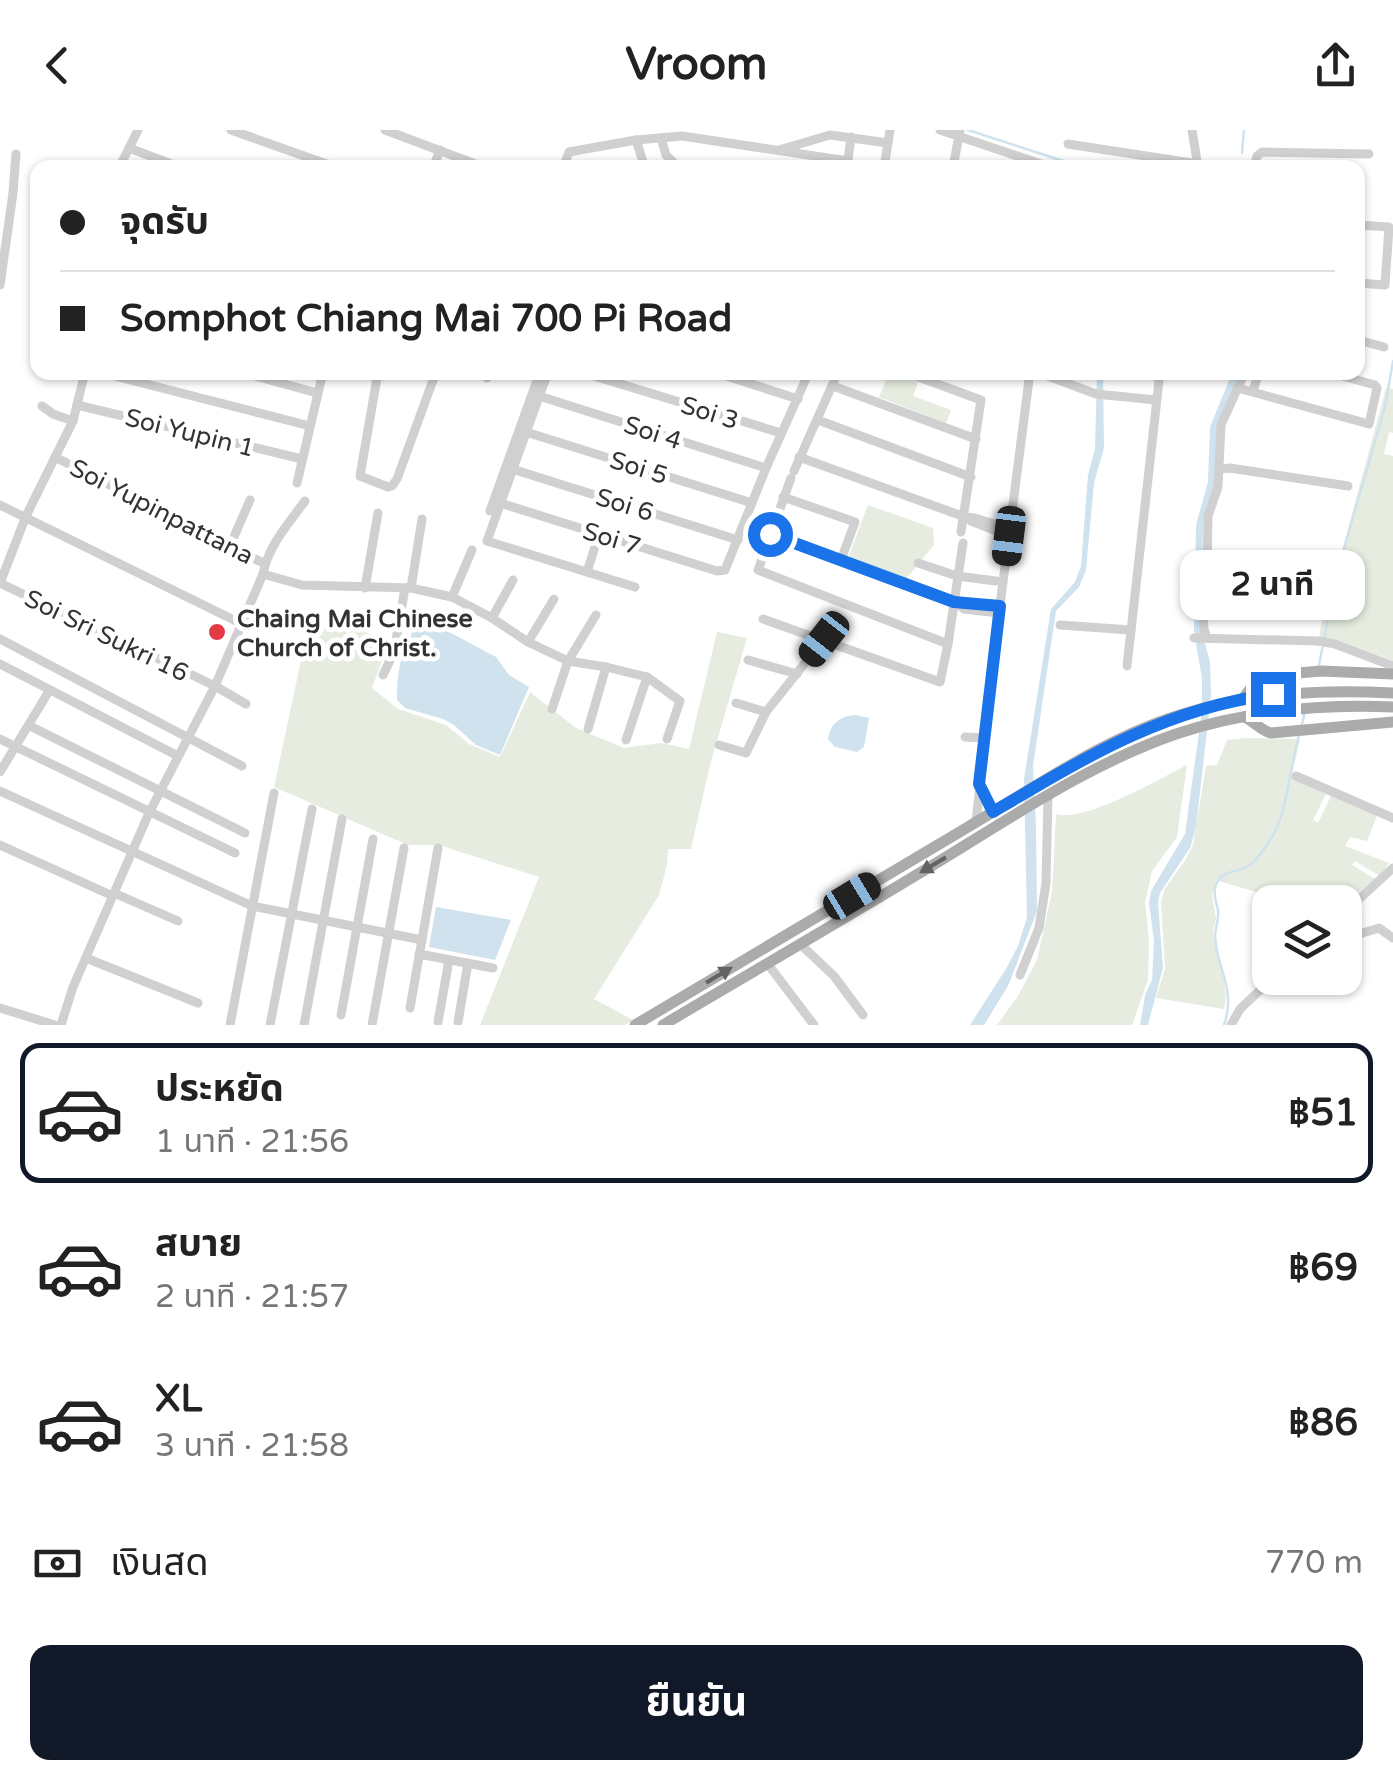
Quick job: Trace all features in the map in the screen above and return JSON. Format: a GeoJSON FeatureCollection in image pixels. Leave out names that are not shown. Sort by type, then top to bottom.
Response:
{"type":"FeatureCollection","features":[{"type":"Feature","properties":{"kind":"main road"},"geometry":{"type":"LineString","coordinates":[[1243,698],[1264,676],[1393,670]]}},
{"type":"Feature","properties":{"kind":"main road"},"geometry":{"type":"LineString","coordinates":[[1264,676],[1262,688],[1273,694]]}},
{"type":"Feature","properties":{"kind":"main road"},"geometry":{"type":"LineString","coordinates":[[635,1025],[1042,782],[1123,738],[1180,715],[1243,698],[1318,692],[1393,693]]}},
{"type":"Feature","properties":{"kind":"main road"},"geometry":{"type":"LineString","coordinates":[[662,1025],[1048,796],[1123,756],[1179,733],[1244,717],[1316,709],[1393,707]]}},
{"type":"Feature","properties":{"kind":"main road"},"geometry":{"type":"LineString","coordinates":[[1271,733],[1266,721],[1274,712]]}},
{"type":"Feature","properties":{"kind":"main road"},"geometry":{"type":"LineString","coordinates":[[1244,717],[1271,733],[1393,722]]}},
{"type":"Feature","properties":{"kind":"street"},"geometry":{"type":"LineString","coordinates":[[123,160],[138,130]]}},
{"type":"Feature","properties":{"kind":"street"},"geometry":{"type":"LineString","coordinates":[[231,130],[315,160]]}},
{"type":"Feature","properties":{"kind":"street"},"geometry":{"type":"LineString","coordinates":[[885,160],[890,130]]}},
{"type":"Feature","properties":{"kind":"street"},"geometry":{"type":"LineString","coordinates":[[940,130],[1033,160]]}},
{"type":"Feature","properties":{"kind":"street"},"geometry":{"type":"LineString","coordinates":[[1192,130],[1197,160]]}},
{"type":"Feature","properties":{"kind":"street"},"geometry":{"type":"LineString","coordinates":[[390,131],[466,160]]}},
{"type":"Feature","properties":{"kind":"street"},"geometry":{"type":"LineString","coordinates":[[954,160],[959,133]]}},
{"type":"Feature","properties":{"kind":"street"},"geometry":{"type":"LineString","coordinates":[[638,135],[644,160]]}},
{"type":"Feature","properties":{"kind":"street"},"geometry":{"type":"LineString","coordinates":[[566,160],[569,152],[638,135],[682,136],[827,160]]}},
{"type":"Feature","properties":{"kind":"street"},"geometry":{"type":"LineString","coordinates":[[776,150],[830,135],[888,143]]}},
{"type":"Feature","properties":{"kind":"street"},"geometry":{"type":"LineString","coordinates":[[848,160],[851,137]]}},
{"type":"Feature","properties":{"kind":"street"},"geometry":{"type":"LineString","coordinates":[[661,138],[672,160]]}},
{"type":"Feature","properties":{"kind":"street"},"geometry":{"type":"LineString","coordinates":[[1068,144],[1163,160]]}},
{"type":"Feature","properties":{"kind":"street"},"geometry":{"type":"LineString","coordinates":[[129,148],[161,160]]}},
{"type":"Feature","properties":{"kind":"street"},"geometry":{"type":"LineString","coordinates":[[436,160],[440,150]]}},
{"type":"Feature","properties":{"kind":"street"},"geometry":{"type":"LineString","coordinates":[[1256,160],[1262,152],[1368,154]]}},
{"type":"Feature","properties":{"kind":"street"},"geometry":{"type":"LineString","coordinates":[[0,284],[16,154]]}},
{"type":"Feature","properties":{"kind":"street"},"geometry":{"type":"LineString","coordinates":[[0,191],[13,193]]}},
{"type":"Feature","properties":{"kind":"street"},"geometry":{"type":"LineString","coordinates":[[1365,226],[1389,228],[1385,285],[1365,283]]}},
{"type":"Feature","properties":{"kind":"street"},"geometry":{"type":"LineString","coordinates":[[1365,342],[1384,346]]}},
{"type":"Feature","properties":{"kind":"street"},"geometry":{"type":"LineString","coordinates":[[0,583],[26,516],[73,421],[83,380]]}},
{"type":"Feature","properties":{"kind":"street"},"geometry":{"type":"LineString","coordinates":[[129,380],[310,426]]}},
{"type":"Feature","properties":{"kind":"street"},"geometry":{"type":"LineString","coordinates":[[272,380],[318,392]]}},
{"type":"Feature","properties":{"kind":"street"},"geometry":{"type":"LineString","coordinates":[[297,483],[320,380]]}},
{"type":"Feature","properties":{"kind":"street"},"geometry":{"type":"LineString","coordinates":[[377,380],[360,476],[388,487],[395,484],[433,380]]}},
{"type":"Feature","properties":{"kind":"street"},"geometry":{"type":"LineString","coordinates":[[537,380],[482,539],[635,588]]}},
{"type":"Feature","properties":{"kind":"street"},"geometry":{"type":"LineString","coordinates":[[487,541],[545,380]]}},
{"type":"Feature","properties":{"kind":"street","name":"Soi 3"},"geometry":{"type":"LineString","coordinates":[[607,380],[781,434]]}},
{"type":"Feature","properties":{"kind":"street"},"geometry":{"type":"LineString","coordinates":[[740,380],[798,398]]}},
{"type":"Feature","properties":{"kind":"street"},"geometry":{"type":"LineString","coordinates":[[738,540],[805,380]]}},
{"type":"Feature","properties":{"kind":"street"},"geometry":{"type":"LineString","coordinates":[[835,380],[792,474],[758,570],[948,644]]}},
{"type":"Feature","properties":{"kind":"street"},"geometry":{"type":"LineString","coordinates":[[763,619],[941,681],[956,603],[956,576],[982,404],[979,398],[928,380]]}},
{"type":"Feature","properties":{"kind":"street"},"geometry":{"type":"LineString","coordinates":[[976,822],[1009,532],[1033,380]]}},
{"type":"Feature","properties":{"kind":"street"},"geometry":{"type":"LineString","coordinates":[[1057,380],[1096,394],[1156,400]]}},
{"type":"Feature","properties":{"kind":"street"},"geometry":{"type":"LineString","coordinates":[[1127,666],[1159,380]]}},
{"type":"Feature","properties":{"kind":"street"},"geometry":{"type":"LineString","coordinates":[[1207,638],[1203,609],[1208,516],[1218,487],[1221,425],[1242,380]]}},
{"type":"Feature","properties":{"kind":"street"},"geometry":{"type":"LineString","coordinates":[[1253,392],[1257,380]]}},
{"type":"Feature","properties":{"kind":"street"},"geometry":{"type":"LineString","coordinates":[[1238,388],[1369,424],[1375,385],[1361,380]]}},
{"type":"Feature","properties":{"kind":"street"},"geometry":{"type":"LineString","coordinates":[[833,386],[976,438]]}},
{"type":"Feature","properties":{"kind":"street","name":"Soi 4"},"geometry":{"type":"LineString","coordinates":[[539,396],[766,468]]}},
{"type":"Feature","properties":{"kind":"street","name":"Soi Yupin 1"},"geometry":{"type":"LineString","coordinates":[[78,404],[302,459]]}},
{"type":"Feature","properties":{"kind":"street"},"geometry":{"type":"LineString","coordinates":[[42,406],[73,421]]}},
{"type":"Feature","properties":{"kind":"street"},"geometry":{"type":"LineString","coordinates":[[818,420],[971,477]]}},
{"type":"Feature","properties":{"kind":"street","name":"Soi 5"},"geometry":{"type":"LineString","coordinates":[[526,432],[752,503]]}},
{"type":"Feature","properties":{"kind":"street","name":"Soi Yupinpattana"},"geometry":{"type":"LineString","coordinates":[[55,456],[230,546],[264,569],[190,737],[148,813],[58,1025]]}},
{"type":"Feature","properties":{"kind":"street"},"geometry":{"type":"LineString","coordinates":[[799,458],[1009,532]]}},
{"type":"Feature","properties":{"kind":"street","name":"Soi 6"},"geometry":{"type":"LineString","coordinates":[[512,469],[738,540]]}},
{"type":"Feature","properties":{"kind":"street"},"geometry":{"type":"LineString","coordinates":[[1220,469],[1348,486]]}},
{"type":"Feature","properties":{"kind":"street"},"geometry":{"type":"LineString","coordinates":[[784,497],[855,522],[841,560]]}},
{"type":"Feature","properties":{"kind":"street"},"geometry":{"type":"LineString","coordinates":[[230,546],[250,500]]}},
{"type":"Feature","properties":{"kind":"street"},"geometry":{"type":"LineString","coordinates":[[305,500],[288,522],[264,569],[302,585],[408,588],[452,598],[568,661],[646,677],[680,701],[668,739]]}},
{"type":"Feature","properties":{"kind":"street","name":"Soi 7"},"geometry":{"type":"LineString","coordinates":[[500,503],[717,571],[725,570],[738,540]]}},
{"type":"Feature","properties":{"kind":"street"},"geometry":{"type":"LineString","coordinates":[[0,505],[242,624]]}},
{"type":"Feature","properties":{"kind":"street"},"geometry":{"type":"LineString","coordinates":[[365,588],[378,513]]}},
{"type":"Feature","properties":{"kind":"street"},"geometry":{"type":"LineString","coordinates":[[383,675],[394,652],[422,519]]}},
{"type":"Feature","properties":{"kind":"street"},"geometry":{"type":"LineString","coordinates":[[587,572],[598,534]]}},
{"type":"Feature","properties":{"kind":"street"},"geometry":{"type":"LineString","coordinates":[[770,534],[956,603],[1000,610]]}},
{"type":"Feature","properties":{"kind":"street"},"geometry":{"type":"LineString","coordinates":[[452,598],[472,550]]}},
{"type":"Feature","properties":{"kind":"street"},"geometry":{"type":"LineString","coordinates":[[918,564],[956,576],[996,581]]}},
{"type":"Feature","properties":{"kind":"street"},"geometry":{"type":"LineString","coordinates":[[492,618],[513,580]]}},
{"type":"Feature","properties":{"kind":"street","name":"Soi Sri Sukri 16"},"geometry":{"type":"LineString","coordinates":[[0,583],[246,704]]}},
{"type":"Feature","properties":{"kind":"street"},"geometry":{"type":"LineString","coordinates":[[528,642],[554,599]]}},
{"type":"Feature","properties":{"kind":"street"},"geometry":{"type":"LineString","coordinates":[[552,709],[568,661],[596,615]]}},
{"type":"Feature","properties":{"kind":"street"},"geometry":{"type":"LineString","coordinates":[[1060,625],[1131,630]]}},
{"type":"Feature","properties":{"kind":"street"},"geometry":{"type":"LineString","coordinates":[[236,637],[305,657]]}},
{"type":"Feature","properties":{"kind":"street"},"geometry":{"type":"LineString","coordinates":[[1194,638],[1318,640],[1393,670]]}},
{"type":"Feature","properties":{"kind":"street"},"geometry":{"type":"LineString","coordinates":[[0,639],[242,766]]}},
{"type":"Feature","properties":{"kind":"street"},"geometry":{"type":"LineString","coordinates":[[719,745],[746,752],[766,712],[824,639]]}},
{"type":"Feature","properties":{"kind":"street"},"geometry":{"type":"LineString","coordinates":[[748,660],[797,674]]}},
{"type":"Feature","properties":{"kind":"street"},"geometry":{"type":"LineString","coordinates":[[0,664],[178,756]]}},
{"type":"Feature","properties":{"kind":"street"},"geometry":{"type":"LineString","coordinates":[[588,729],[606,666]]}},
{"type":"Feature","properties":{"kind":"street"},"geometry":{"type":"LineString","coordinates":[[626,740],[646,677]]}},
{"type":"Feature","properties":{"kind":"street"},"geometry":{"type":"LineString","coordinates":[[0,772],[50,691]]}},
{"type":"Feature","properties":{"kind":"street"},"geometry":{"type":"LineString","coordinates":[[736,703],[766,712]]}},
{"type":"Feature","properties":{"kind":"street"},"geometry":{"type":"LineString","coordinates":[[30,726],[245,833]]}},
{"type":"Feature","properties":{"kind":"street"},"geometry":{"type":"LineString","coordinates":[[965,736],[984,738]]}},
{"type":"Feature","properties":{"kind":"street"},"geometry":{"type":"LineString","coordinates":[[0,739],[236,853]]}},
{"type":"Feature","properties":{"kind":"street"},"geometry":{"type":"LineString","coordinates":[[1296,776],[1393,818]]}},
{"type":"Feature","properties":{"kind":"street"},"geometry":{"type":"LineString","coordinates":[[979,784],[993,812]]}},
{"type":"Feature","properties":{"kind":"street"},"geometry":{"type":"LineString","coordinates":[[0,791],[252,906],[422,940]]}},
{"type":"Feature","properties":{"kind":"street"},"geometry":{"type":"LineString","coordinates":[[230,1025],[274,793]]}},
{"type":"Feature","properties":{"kind":"street"},"geometry":{"type":"LineString","coordinates":[[1020,975],[1038,928],[1046,883],[1048,796]]}},
{"type":"Feature","properties":{"kind":"street"},"geometry":{"type":"LineString","coordinates":[[270,1025],[312,809]]}},
{"type":"Feature","properties":{"kind":"street"},"geometry":{"type":"LineString","coordinates":[[304,1025],[342,819]]}},
{"type":"Feature","properties":{"kind":"street"},"geometry":{"type":"LineString","coordinates":[[340,1015],[373,839]]}},
{"type":"Feature","properties":{"kind":"street"},"geometry":{"type":"LineString","coordinates":[[0,845],[178,921]]}},
{"type":"Feature","properties":{"kind":"street"},"geometry":{"type":"LineString","coordinates":[[372,1025],[404,848]]}},
{"type":"Feature","properties":{"kind":"street"},"geometry":{"type":"LineString","coordinates":[[410,1008],[438,848]]}},
{"type":"Feature","properties":{"kind":"street"},"geometry":{"type":"LineString","coordinates":[[1362,896],[1393,868]]}},
{"type":"Feature","properties":{"kind":"street"},"geometry":{"type":"LineString","coordinates":[[1362,933],[1379,928],[1393,938]]}},
{"type":"Feature","properties":{"kind":"street"},"geometry":{"type":"LineString","coordinates":[[800,944],[834,976],[863,1015]]}},
{"type":"Feature","properties":{"kind":"street"},"geometry":{"type":"LineString","coordinates":[[419,954],[493,968]]}},
{"type":"Feature","properties":{"kind":"street"},"geometry":{"type":"LineString","coordinates":[[86,958],[198,1003]]}},
{"type":"Feature","properties":{"kind":"street"},"geometry":{"type":"LineString","coordinates":[[438,1022],[449,960]]}},
{"type":"Feature","properties":{"kind":"street"},"geometry":{"type":"LineString","coordinates":[[458,1022],[468,963]]}},
{"type":"Feature","properties":{"kind":"street"},"geometry":{"type":"LineString","coordinates":[[767,963],[814,1025]]}},
{"type":"Feature","properties":{"kind":"street"},"geometry":{"type":"LineString","coordinates":[[1231,1025],[1254,995]]}},
{"type":"Feature","properties":{"kind":"street"},"geometry":{"type":"LineString","coordinates":[[0,1008],[58,1025]]}},
{"type":"Feature","properties":{"kind":"shaded area"},"geometry":{"type":"Polygon","coordinates":[[[886,380],[912,380],[918,382],[913,396],[951,410],[946,423],[879,397],[886,380]]]}},
{"type":"Feature","properties":{"kind":"shaded area"},"geometry":{"type":"Polygon","coordinates":[[[1386,388],[1393,389],[1393,433],[1389,432],[1384,454],[1393,456],[1393,661],[1338,640],[1319,637],[1331,574],[1342,551],[1386,388]]]}},
{"type":"Feature","properties":{"kind":"shaded area"},"geometry":{"type":"Polygon","coordinates":[[[868,505],[933,528],[934,545],[905,580],[848,558],[868,505]]]}},
{"type":"Feature","properties":{"kind":"shaded area"},"geometry":{"type":"Polygon","coordinates":[[[309,623],[349,623],[388,644],[372,688],[398,709],[446,725],[469,744],[500,757],[530,692],[576,728],[624,748],[661,743],[689,749],[717,632],[747,638],[710,765],[691,849],[668,849],[659,895],[594,999],[633,1020],[625,1025],[480,1025],[539,877],[439,845],[408,845],[274,787],[309,623]]]}},
{"type":"Feature","properties":{"kind":"shaded area"},"geometry":{"type":"Polygon","coordinates":[[[1300,739],[1292,774],[1326,794],[1313,820],[1318,823],[1331,796],[1377,816],[1367,841],[1350,837],[1345,846],[1389,863],[1380,876],[1355,861],[1352,865],[1375,879],[1362,890],[1362,885],[1252,885],[1252,891],[1216,880],[1212,895],[1216,919],[1213,932],[1224,981],[1224,1009],[1156,998],[1165,968],[1161,902],[1164,890],[1193,845],[1206,766],[1217,765],[1227,740],[1300,739]]]}},
{"type":"Feature","properties":{"kind":"shaded area"},"geometry":{"type":"Polygon","coordinates":[[[1187,765],[1177,837],[1152,871],[1145,903],[1148,980],[1132,1025],[997,1025],[1037,960],[1052,892],[1056,814],[1069,815],[1102,806],[1187,765]]]}},
{"type":"Feature","properties":{"kind":"water"},"geometry":{"type":"Polygon","coordinates":[[[1097,380],[1103,380],[1104,448],[1094,483],[1086,570],[1079,587],[1056,611],[1033,766],[1037,911],[1008,986],[984,1025],[970,1025],[1007,967],[1027,917],[1024,779],[1051,609],[1075,582],[1081,566],[1088,475],[1095,449],[1097,380]]]}},
{"type":"Feature","properties":{"kind":"water"},"geometry":{"type":"Polygon","coordinates":[[[1229,380],[1240,380],[1221,421],[1217,487],[1203,525],[1201,628],[1210,662],[1211,696],[1196,827],[1190,848],[1160,893],[1163,968],[1148,1025],[1140,1025],[1152,980],[1151,891],[1185,834],[1202,711],[1202,678],[1194,632],[1196,525],[1208,482],[1210,427],[1229,380]]]}},
{"type":"Feature","properties":{"kind":"water"},"geometry":{"type":"Polygon","coordinates":[[[421,617],[496,657],[509,675],[529,687],[500,755],[476,745],[443,719],[405,708],[397,700],[402,656],[421,617]]]}},
{"type":"Feature","properties":{"kind":"water"},"geometry":{"type":"Polygon","coordinates":[[[856,715],[869,718],[864,747],[857,752],[835,747],[828,739],[831,729],[841,719],[856,715]]]}},
{"type":"Feature","properties":{"kind":"water"},"geometry":{"type":"Polygon","coordinates":[[[436,907],[511,920],[495,960],[429,947],[436,907]]]}},
{"type":"Feature","properties":{"kind":"waterway"},"geometry":{"type":"LineString","coordinates":[[968,130],[1060,160]]}},
{"type":"Feature","properties":{"kind":"waterway"},"geometry":{"type":"LineString","coordinates":[[1242,153],[1244,130]]}},
{"type":"Feature","properties":{"kind":"waterway"},"geometry":{"type":"LineString","coordinates":[[1319,665],[1337,573],[1385,407],[1393,361]]}},
{"type":"Feature","properties":{"kind":"waterway"},"geometry":{"type":"LineString","coordinates":[[1301,728],[1305,712]]}},
{"type":"Feature","properties":{"kind":"waterway"},"geometry":{"type":"LineString","coordinates":[[1224,1025],[1228,999],[1216,946],[1215,888],[1221,877],[1254,862],[1276,830],[1299,736]]}},
{"type":"Feature","properties":{"kind":"place","name":"Chaing Mai Chinese Church of Christ."},"geometry":{"type":"Point","coordinates":[217,632]}},
{"type":"Feature","properties":{"kind":"route"},"geometry":{"type":"LineString","coordinates":[[770,534],[958,604],[1000,606],[979,784],[993,812],[1086,757],[1146,728],[1216,705],[1273,694]]}}]}
